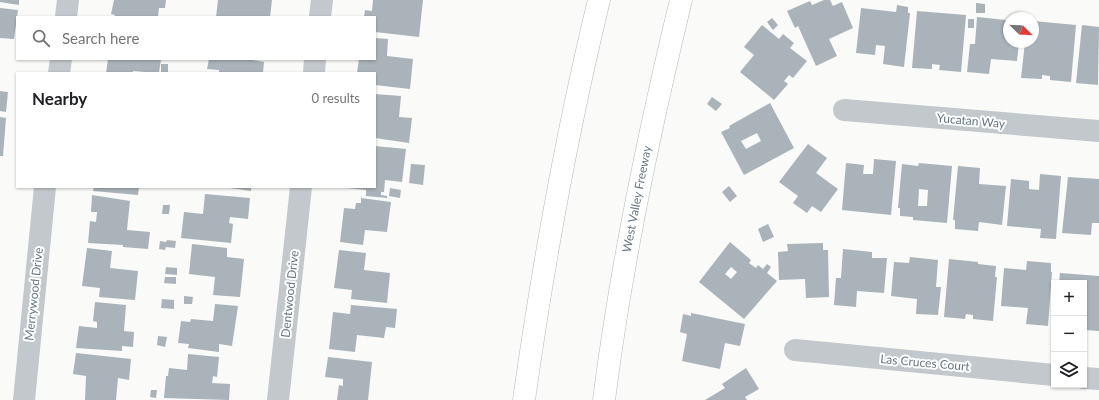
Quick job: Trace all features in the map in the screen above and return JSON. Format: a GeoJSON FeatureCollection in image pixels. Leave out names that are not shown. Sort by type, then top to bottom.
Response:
{"type":"FeatureCollection","features":[{"type":"Feature","properties":{"kind":"highway"},"geometry":{"type":"LineString","coordinates":[[524,400],[539,296],[567,144],[599,0]]}},
{"type":"Feature","properties":{"kind":"highway","name":"West Valley Freeway"},"geometry":{"type":"LineString","coordinates":[[604,400],[631,227],[659,89],[681,0]]}},
{"type":"Feature","properties":{"kind":"street"},"geometry":{"type":"LineString","coordinates":[[66,16],[68,0]]}},
{"type":"Feature","properties":{"kind":"street"},"geometry":{"type":"LineString","coordinates":[[320,16],[322,0]]}},
{"type":"Feature","properties":{"kind":"street"},"geometry":{"type":"LineString","coordinates":[[59,72],[61,60]]}},
{"type":"Feature","properties":{"kind":"street"},"geometry":{"type":"LineString","coordinates":[[314,72],[315,60]]}},
{"type":"Feature","properties":{"kind":"street","name":"Yucatan Way"},"geometry":{"type":"LineString","coordinates":[[844,110],[1099,132]]}},
{"type":"Feature","properties":{"kind":"street","name":"Merrywood Drive"},"geometry":{"type":"LineString","coordinates":[[24,400],[45,188]]}},
{"type":"Feature","properties":{"kind":"street","name":"Dentwood Drive"},"geometry":{"type":"LineString","coordinates":[[278,400],[301,188]]}},
{"type":"Feature","properties":{"kind":"street","name":"Las Cruces Court"},"geometry":{"type":"LineString","coordinates":[[795,350],[1051,375]]}},
{"type":"Feature","properties":{"kind":"street"},"geometry":{"type":"LineString","coordinates":[[1087,378],[1099,379]]}},
{"type":"Feature","properties":{"kind":"building"},"geometry":{"type":"Polygon","coordinates":[[[0,0],[19,0],[19,5],[0,2],[0,0]]]}},
{"type":"Feature","properties":{"kind":"building"},"geometry":{"type":"Polygon","coordinates":[[[114,0],[166,0],[165,8],[159,8],[158,16],[114,16],[111,14],[114,0]]]}},
{"type":"Feature","properties":{"kind":"building"},"geometry":{"type":"Polygon","coordinates":[[[218,0],[272,0],[270,16],[216,16],[218,0]]]}},
{"type":"Feature","properties":{"kind":"building"},"geometry":{"type":"Polygon","coordinates":[[[373,0],[423,0],[419,37],[376,32],[376,16],[364,16],[365,10],[372,11],[373,0]]]}},
{"type":"Feature","properties":{"kind":"building"},"geometry":{"type":"Polygon","coordinates":[[[824,0],[830,0],[833,6],[842,2],[853,28],[829,39],[837,56],[816,66],[798,26],[795,28],[787,11],[810,1],[812,5],[824,0]]]}},
{"type":"Feature","properties":{"kind":"building"},"geometry":{"type":"Polygon","coordinates":[[[976,3],[985,4],[985,13],[976,13],[976,3]]]}},
{"type":"Feature","properties":{"kind":"building"},"geometry":{"type":"Polygon","coordinates":[[[897,5],[908,7],[908,13],[910,13],[904,67],[883,64],[885,46],[876,45],[875,55],[856,53],[861,8],[896,12],[897,5]]]}},
{"type":"Feature","properties":{"kind":"building"},"geometry":{"type":"Polygon","coordinates":[[[0,8],[18,10],[14,39],[0,38],[0,8]]]}},
{"type":"Feature","properties":{"kind":"building"},"geometry":{"type":"Polygon","coordinates":[[[917,11],[966,15],[961,72],[939,70],[940,65],[932,64],[932,69],[912,68],[917,11]]]}},
{"type":"Feature","properties":{"kind":"building"},"geometry":{"type":"Polygon","coordinates":[[[977,17],[1003,20],[1003,48],[1018,48],[1017,61],[991,59],[989,74],[967,72],[970,44],[975,44],[977,17]]]}},
{"type":"Feature","properties":{"kind":"building"},"geometry":{"type":"Polygon","coordinates":[[[772,18],[778,25],[773,30],[767,22],[772,18]]]}},
{"type":"Feature","properties":{"kind":"building"},"geometry":{"type":"Polygon","coordinates":[[[968,19],[974,19],[974,28],[968,28],[968,19]]]}},
{"type":"Feature","properties":{"kind":"building"},"geometry":{"type":"Polygon","coordinates":[[[1039,22],[1076,25],[1071,82],[1050,80],[1050,76],[1042,75],[1042,79],[1021,78],[1024,48],[1039,48],[1039,22]]]}},
{"type":"Feature","properties":{"kind":"building"},"geometry":{"type":"Polygon","coordinates":[[[762,25],[779,39],[783,34],[794,43],[790,48],[807,61],[793,78],[789,75],[784,81],[788,84],[774,100],[740,72],[754,55],[744,47],[762,25]]]}},
{"type":"Feature","properties":{"kind":"building"},"geometry":{"type":"Polygon","coordinates":[[[1082,25],[1099,27],[1098,85],[1076,83],[1082,25]]]}},
{"type":"Feature","properties":{"kind":"building"},"geometry":{"type":"Polygon","coordinates":[[[376,38],[388,39],[387,56],[413,59],[410,89],[376,85],[376,72],[357,72],[359,60],[376,60],[376,38]]]}},
{"type":"Feature","properties":{"kind":"building"},"geometry":{"type":"Polygon","coordinates":[[[108,60],[161,60],[159,72],[106,72],[108,60]]]}},
{"type":"Feature","properties":{"kind":"building"},"geometry":{"type":"Polygon","coordinates":[[[209,60],[253,60],[264,62],[263,72],[219,72],[219,70],[207,69],[209,60]]]}},
{"type":"Feature","properties":{"kind":"building"},"geometry":{"type":"Polygon","coordinates":[[[161,64],[168,64],[168,72],[161,72],[161,64]]]}},
{"type":"Feature","properties":{"kind":"building"},"geometry":{"type":"Polygon","coordinates":[[[0,91],[8,92],[6,112],[0,111],[0,91]]]}},
{"type":"Feature","properties":{"kind":"building"},"geometry":{"type":"Polygon","coordinates":[[[376,94],[401,96],[399,117],[412,118],[409,143],[376,138],[376,94]]]}},
{"type":"Feature","properties":{"kind":"building"},"geometry":{"type":"Polygon","coordinates":[[[712,97],[722,104],[716,111],[707,104],[712,97]]]}},
{"type":"Feature","properties":{"kind":"building"},"geometry":{"type":"Polygon","coordinates":[[[770,103],[794,148],[744,175],[721,132],[730,128],[729,126],[770,103]],[[757,133],[741,141],[746,149],[761,141],[757,133]]]}},
{"type":"Feature","properties":{"kind":"building"},"geometry":{"type":"Polygon","coordinates":[[[0,117],[6,118],[3,156],[0,156],[0,117]]]}},
{"type":"Feature","properties":{"kind":"building"},"geometry":{"type":"Polygon","coordinates":[[[808,144],[827,158],[816,173],[838,189],[821,212],[812,206],[807,213],[793,203],[798,196],[779,182],[808,144]]]}},
{"type":"Feature","properties":{"kind":"building"},"geometry":{"type":"Polygon","coordinates":[[[376,146],[406,149],[402,182],[385,180],[384,192],[381,192],[381,195],[387,196],[387,198],[366,196],[366,190],[347,188],[376,188],[376,146]]]}},
{"type":"Feature","properties":{"kind":"building"},"geometry":{"type":"Polygon","coordinates":[[[874,159],[896,161],[891,215],[842,210],[846,163],[864,165],[863,174],[873,174],[874,159]]]}},
{"type":"Feature","properties":{"kind":"building"},"geometry":{"type":"Polygon","coordinates":[[[919,163],[952,166],[947,223],[913,220],[913,217],[900,216],[900,208],[898,208],[902,164],[918,166],[919,163]],[[919,189],[918,206],[927,206],[928,190],[919,189]]]}},
{"type":"Feature","properties":{"kind":"building"},"geometry":{"type":"Polygon","coordinates":[[[411,164],[425,165],[423,185],[409,183],[411,164]]]}},
{"type":"Feature","properties":{"kind":"building"},"geometry":{"type":"Polygon","coordinates":[[[958,166],[980,168],[979,184],[1006,186],[1002,225],[979,222],[978,231],[955,229],[955,220],[953,220],[958,166]]]}},
{"type":"Feature","properties":{"kind":"building"},"geometry":{"type":"Polygon","coordinates":[[[1040,174],[1061,176],[1056,239],[1040,238],[1041,229],[1007,226],[1011,179],[1029,181],[1029,189],[1039,190],[1040,174]]]}},
{"type":"Feature","properties":{"kind":"building"},"geometry":{"type":"Polygon","coordinates":[[[1068,177],[1099,179],[1099,223],[1092,223],[1091,235],[1062,233],[1068,177]]]}},
{"type":"Feature","properties":{"kind":"building"},"geometry":{"type":"Polygon","coordinates":[[[729,186],[737,196],[730,202],[722,192],[729,186]]]}},
{"type":"Feature","properties":{"kind":"building"},"geometry":{"type":"Polygon","coordinates":[[[94,188],[139,188],[138,195],[93,191],[94,188]]]}},
{"type":"Feature","properties":{"kind":"building"},"geometry":{"type":"Polygon","coordinates":[[[230,188],[251,188],[251,191],[230,188]]]}},
{"type":"Feature","properties":{"kind":"building"},"geometry":{"type":"Polygon","coordinates":[[[390,188],[401,190],[400,198],[389,196],[390,188]]]}},
{"type":"Feature","properties":{"kind":"building"},"geometry":{"type":"Polygon","coordinates":[[[205,194],[250,198],[248,219],[230,217],[229,223],[233,224],[231,243],[181,238],[184,212],[203,214],[205,194]]]}},
{"type":"Feature","properties":{"kind":"building"},"geometry":{"type":"Polygon","coordinates":[[[92,195],[130,201],[127,230],[150,232],[148,249],[123,247],[123,245],[88,243],[90,221],[96,222],[97,212],[91,212],[92,195]]]}},
{"type":"Feature","properties":{"kind":"building"},"geometry":{"type":"Polygon","coordinates":[[[361,198],[391,202],[387,232],[365,230],[363,245],[340,242],[344,208],[355,209],[356,203],[361,203],[361,198]]]}},
{"type":"Feature","properties":{"kind":"building"},"geometry":{"type":"Polygon","coordinates":[[[163,205],[170,205],[169,214],[162,214],[163,205]]]}},
{"type":"Feature","properties":{"kind":"building"},"geometry":{"type":"Polygon","coordinates":[[[768,224],[774,237],[763,242],[758,229],[768,224]]]}},
{"type":"Feature","properties":{"kind":"building"},"geometry":{"type":"Polygon","coordinates":[[[167,240],[176,241],[175,248],[166,247],[165,250],[159,249],[160,241],[166,242],[167,240]]]}},
{"type":"Feature","properties":{"kind":"building"},"geometry":{"type":"Polygon","coordinates":[[[730,242],[751,260],[749,263],[756,268],[758,265],[763,269],[767,264],[771,267],[767,273],[777,281],[744,319],[699,282],[730,242]],[[731,267],[725,274],[731,279],[737,272],[731,267]]]}},
{"type":"Feature","properties":{"kind":"building"},"geometry":{"type":"Polygon","coordinates":[[[823,243],[823,250],[828,250],[829,297],[806,298],[805,279],[779,280],[778,252],[788,251],[787,244],[823,243]]]}},
{"type":"Feature","properties":{"kind":"building"},"geometry":{"type":"Polygon","coordinates":[[[192,244],[227,248],[227,257],[244,259],[240,297],[213,295],[215,277],[189,274],[192,244]]]}},
{"type":"Feature","properties":{"kind":"building"},"geometry":{"type":"Polygon","coordinates":[[[87,248],[112,251],[110,268],[138,271],[135,300],[99,297],[100,288],[82,286],[87,248]]]}},
{"type":"Feature","properties":{"kind":"building"},"geometry":{"type":"Polygon","coordinates":[[[843,249],[872,252],[872,258],[887,258],[884,293],[857,291],[856,307],[834,305],[836,278],[841,278],[843,249]]]}},
{"type":"Feature","properties":{"kind":"building"},"geometry":{"type":"Polygon","coordinates":[[[339,250],[366,253],[364,270],[390,273],[387,303],[351,299],[352,290],[334,288],[339,250]]]}},
{"type":"Feature","properties":{"kind":"building"},"geometry":{"type":"Polygon","coordinates":[[[910,257],[938,260],[936,287],[941,287],[938,315],[916,314],[917,299],[891,296],[894,262],[909,263],[910,257]]]}},
{"type":"Feature","properties":{"kind":"building"},"geometry":{"type":"Polygon","coordinates":[[[949,259],[978,262],[978,264],[996,266],[995,277],[997,277],[993,321],[973,319],[973,315],[966,314],[965,319],[944,317],[949,259]]]}},
{"type":"Feature","properties":{"kind":"building"},"geometry":{"type":"Polygon","coordinates":[[[1027,261],[1051,263],[1052,272],[1048,326],[1026,324],[1028,308],[1001,306],[1004,268],[1026,270],[1027,261]]]}},
{"type":"Feature","properties":{"kind":"building"},"geometry":{"type":"Polygon","coordinates":[[[166,267],[177,268],[177,275],[165,274],[166,267]]]}},
{"type":"Feature","properties":{"kind":"building"},"geometry":{"type":"Polygon","coordinates":[[[1060,273],[1099,276],[1099,331],[1087,330],[1087,280],[1059,280],[1060,273]]]}},
{"type":"Feature","properties":{"kind":"building"},"geometry":{"type":"Polygon","coordinates":[[[165,277],[176,277],[176,284],[164,283],[165,277]]]}},
{"type":"Feature","properties":{"kind":"building"},"geometry":{"type":"Polygon","coordinates":[[[184,296],[193,297],[192,304],[184,304],[184,296]]]}},
{"type":"Feature","properties":{"kind":"building"},"geometry":{"type":"Polygon","coordinates":[[[162,299],[174,300],[174,309],[161,308],[162,299]]]}},
{"type":"Feature","properties":{"kind":"building"},"geometry":{"type":"Polygon","coordinates":[[[95,302],[126,305],[124,331],[134,332],[133,347],[122,346],[122,351],[76,348],[79,326],[97,328],[97,322],[93,321],[95,302]]]}},
{"type":"Feature","properties":{"kind":"building"},"geometry":{"type":"Polygon","coordinates":[[[215,304],[238,306],[232,346],[219,344],[219,352],[188,348],[189,344],[178,343],[181,321],[190,322],[191,319],[213,321],[215,304]]]}},
{"type":"Feature","properties":{"kind":"building"},"geometry":{"type":"Polygon","coordinates":[[[351,305],[397,309],[395,328],[386,327],[384,338],[357,335],[355,352],[329,349],[333,312],[350,314],[351,305]]]}},
{"type":"Feature","properties":{"kind":"building"},"geometry":{"type":"Polygon","coordinates":[[[691,313],[745,324],[740,346],[725,343],[720,369],[682,361],[687,334],[680,332],[683,314],[691,316],[691,313]]]}},
{"type":"Feature","properties":{"kind":"building"},"geometry":{"type":"Polygon","coordinates":[[[158,336],[167,337],[165,347],[157,345],[158,336]]]}},
{"type":"Feature","properties":{"kind":"building"},"geometry":{"type":"Polygon","coordinates":[[[76,353],[131,359],[129,380],[118,378],[116,400],[85,400],[86,376],[73,374],[76,353]]]}},
{"type":"Feature","properties":{"kind":"building"},"geometry":{"type":"Polygon","coordinates":[[[188,354],[219,357],[217,377],[213,376],[212,383],[230,384],[229,400],[164,398],[166,376],[168,376],[169,368],[187,370],[188,354]]]}},
{"type":"Feature","properties":{"kind":"building"},"geometry":{"type":"Polygon","coordinates":[[[328,357],[372,362],[368,400],[337,400],[339,385],[343,386],[343,379],[325,377],[328,357]]]}},
{"type":"Feature","properties":{"kind":"building"},"geometry":{"type":"Polygon","coordinates":[[[746,368],[759,389],[745,397],[747,400],[705,400],[725,388],[722,384],[746,368]]]}},
{"type":"Feature","properties":{"kind":"building"},"geometry":{"type":"Polygon","coordinates":[[[151,390],[157,390],[156,398],[150,397],[151,390]]]}}]}
